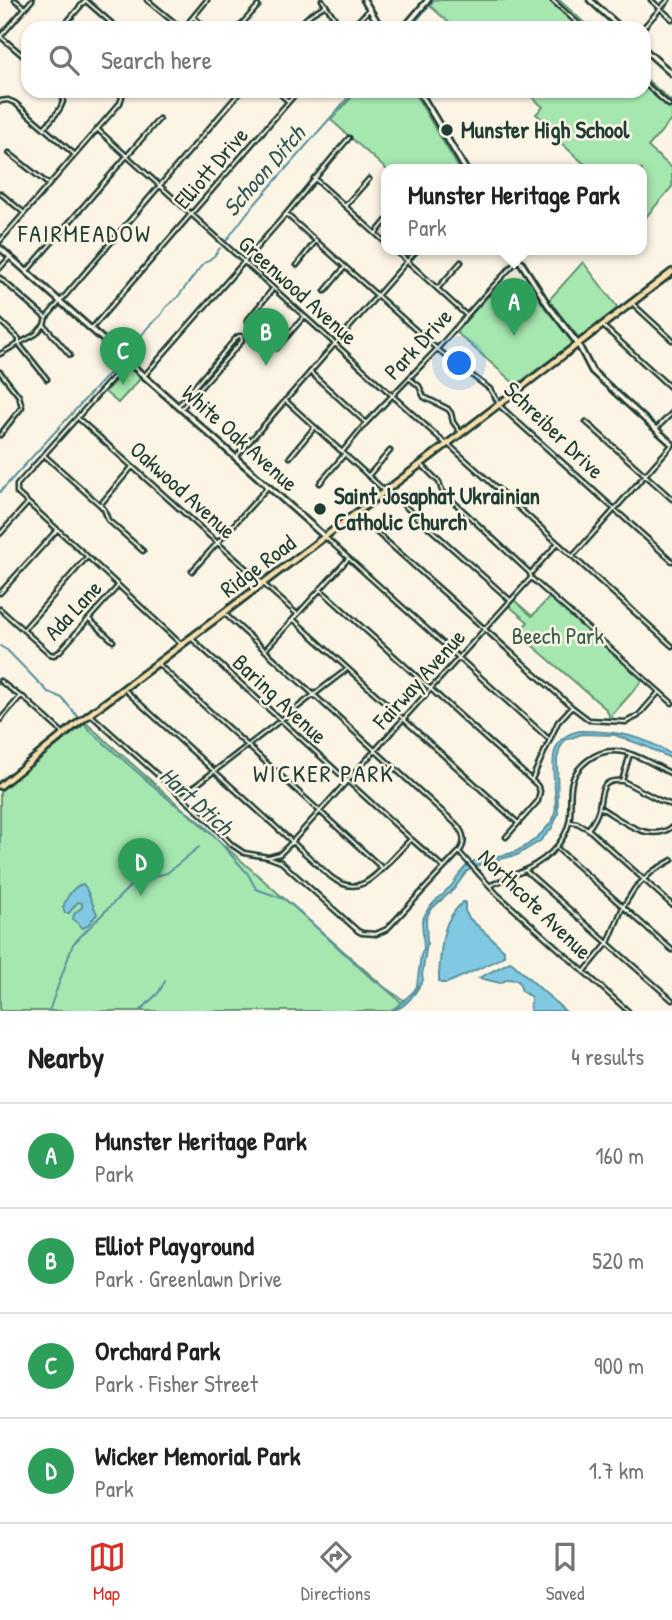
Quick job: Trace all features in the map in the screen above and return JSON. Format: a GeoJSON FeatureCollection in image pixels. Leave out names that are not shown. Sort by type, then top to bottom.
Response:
{"type":"FeatureCollection","features":[{"type":"Feature","properties":{"kind":"main road","name":"Ridge Road"},"geometry":{"type":"LineString","coordinates":[[0,786],[78,723],[672,272]]}},
{"type":"Feature","properties":{"kind":"street"},"geometry":{"type":"LineString","coordinates":[[15,0],[25,8]]}},
{"type":"Feature","properties":{"kind":"street"},"geometry":{"type":"LineString","coordinates":[[21,54],[0,36],[32,0]]}},
{"type":"Feature","properties":{"kind":"street"},"geometry":{"type":"LineString","coordinates":[[68,21],[85,0],[109,21]]}},
{"type":"Feature","properties":{"kind":"street"},"geometry":{"type":"LineString","coordinates":[[147,0],[173,21]]}},
{"type":"Feature","properties":{"kind":"street"},"geometry":{"type":"LineString","coordinates":[[189,21],[208,0]]}},
{"type":"Feature","properties":{"kind":"street"},"geometry":{"type":"LineString","coordinates":[[322,0],[337,21]]}},
{"type":"Feature","properties":{"kind":"street"},"geometry":{"type":"LineString","coordinates":[[364,0],[378,21]]}},
{"type":"Feature","properties":{"kind":"street"},"geometry":{"type":"LineString","coordinates":[[410,21],[428,0]]}},
{"type":"Feature","properties":{"kind":"street"},"geometry":{"type":"LineString","coordinates":[[552,0],[575,21]]}},
{"type":"Feature","properties":{"kind":"street"},"geometry":{"type":"LineString","coordinates":[[590,0],[613,21]]}},
{"type":"Feature","properties":{"kind":"street"},"geometry":{"type":"LineString","coordinates":[[651,0],[672,19]]}},
{"type":"Feature","properties":{"kind":"street"},"geometry":{"type":"LineString","coordinates":[[649,21],[668,0]]}},
{"type":"Feature","properties":{"kind":"street"},"geometry":{"type":"LineString","coordinates":[[304,21],[326,5]]}},
{"type":"Feature","properties":{"kind":"street"},"geometry":{"type":"LineString","coordinates":[[244,21],[258,6]]}},
{"type":"Feature","properties":{"kind":"street"},"geometry":{"type":"LineString","coordinates":[[358,21],[370,9]]}},
{"type":"Feature","properties":{"kind":"street"},"geometry":{"type":"LineString","coordinates":[[193,17],[198,21]]}},
{"type":"Feature","properties":{"kind":"street"},"geometry":{"type":"LineString","coordinates":[[651,55],[672,74]]}},
{"type":"Feature","properties":{"kind":"street"},"geometry":{"type":"LineString","coordinates":[[651,89],[669,105]]}},
{"type":"Feature","properties":{"kind":"street"},"geometry":{"type":"LineString","coordinates":[[44,128],[62,106],[64,98]]}},
{"type":"Feature","properties":{"kind":"street"},"geometry":{"type":"LineString","coordinates":[[0,241],[122,98]]}},
{"type":"Feature","properties":{"kind":"street"},"geometry":{"type":"LineString","coordinates":[[0,354],[36,334],[59,301],[235,98]]}},
{"type":"Feature","properties":{"kind":"street"},"geometry":{"type":"LineString","coordinates":[[285,98],[289,102]]}},
{"type":"Feature","properties":{"kind":"street","name":"Elliott Drive"},"geometry":{"type":"LineString","coordinates":[[91,328],[292,98]]}},
{"type":"Feature","properties":{"kind":"street"},"geometry":{"type":"LineString","coordinates":[[423,98],[462,164]]}},
{"type":"Feature","properties":{"kind":"street"},"geometry":{"type":"LineString","coordinates":[[0,101],[15,103],[75,155]]}},
{"type":"Feature","properties":{"kind":"street"},"geometry":{"type":"LineString","coordinates":[[27,272],[159,119]]}},
{"type":"Feature","properties":{"kind":"street","name":"Greenwood Avenue"},"geometry":{"type":"LineString","coordinates":[[97,129],[334,345],[672,646]]}},
{"type":"Feature","properties":{"kind":"street"},"geometry":{"type":"LineString","coordinates":[[144,376],[349,138]]}},
{"type":"Feature","properties":{"kind":"street"},"geometry":{"type":"LineString","coordinates":[[9,153],[49,185]]}},
{"type":"Feature","properties":{"kind":"street"},"geometry":{"type":"LineString","coordinates":[[314,178],[381,238]]}},
{"type":"Feature","properties":{"kind":"street"},"geometry":{"type":"LineString","coordinates":[[345,206],[369,179]]}},
{"type":"Feature","properties":{"kind":"street"},"geometry":{"type":"LineString","coordinates":[[0,193],[24,213]]}},
{"type":"Feature","properties":{"kind":"street","name":"Schreiber Drive"},"geometry":{"type":"LineString","coordinates":[[286,214],[437,349],[490,389],[499,404],[672,561]]}},
{"type":"Feature","properties":{"kind":"street"},"geometry":{"type":"LineString","coordinates":[[376,233],[381,227]]}},
{"type":"Feature","properties":{"kind":"street"},"geometry":{"type":"LineString","coordinates":[[296,265],[316,241]]}},
{"type":"Feature","properties":{"kind":"street","name":"White Oak Avenue"},"geometry":{"type":"LineString","coordinates":[[0,248],[550,740]]}},
{"type":"Feature","properties":{"kind":"street"},"geometry":{"type":"LineString","coordinates":[[400,255],[467,315]]}},
{"type":"Feature","properties":{"kind":"street"},"geometry":{"type":"LineString","coordinates":[[235,458],[413,255]]}},
{"type":"Feature","properties":{"kind":"street"},"geometry":{"type":"LineString","coordinates":[[516,255],[548,305],[578,344],[592,371],[672,444],[573,556]]}},
{"type":"Feature","properties":{"kind":"street"},"geometry":{"type":"LineString","coordinates":[[0,268],[10,257]]}},
{"type":"Feature","properties":{"kind":"street","name":"Park Drive"},"geometry":{"type":"LineString","coordinates":[[320,483],[366,423],[519,259]]}},
{"type":"Feature","properties":{"kind":"street"},"geometry":{"type":"LineString","coordinates":[[438,289],[461,262]]}},
{"type":"Feature","properties":{"kind":"street"},"geometry":{"type":"LineString","coordinates":[[325,291],[345,268]]}},
{"type":"Feature","properties":{"kind":"street"},"geometry":{"type":"LineString","coordinates":[[0,278],[46,318]]}},
{"type":"Feature","properties":{"kind":"street"},"geometry":{"type":"LineString","coordinates":[[247,320],[273,290]]}},
{"type":"Feature","properties":{"kind":"street"},"geometry":{"type":"LineString","coordinates":[[632,303],[672,340]]}},
{"type":"Feature","properties":{"kind":"street"},"geometry":{"type":"LineString","coordinates":[[277,348],[304,317]]}},
{"type":"Feature","properties":{"kind":"street"},"geometry":{"type":"LineString","coordinates":[[0,321],[19,339],[19,344],[47,379]]}},
{"type":"Feature","properties":{"kind":"street"},"geometry":{"type":"LineString","coordinates":[[44,325],[70,355]]}},
{"type":"Feature","properties":{"kind":"street"},"geometry":{"type":"LineString","coordinates":[[603,325],[672,389]]}},
{"type":"Feature","properties":{"kind":"street"},"geometry":{"type":"LineString","coordinates":[[241,336],[242,341],[180,408],[236,338],[241,336]]}},
{"type":"Feature","properties":{"kind":"street"},"geometry":{"type":"LineString","coordinates":[[128,361],[16,489],[17,493],[183,645]]}},
{"type":"Feature","properties":{"kind":"street"},"geometry":{"type":"LineString","coordinates":[[0,372],[19,396],[22,407],[0,435]]}},
{"type":"Feature","properties":{"kind":"street"},"geometry":{"type":"LineString","coordinates":[[310,372],[366,423]]}},
{"type":"Feature","properties":{"kind":"street"},"geometry":{"type":"LineString","coordinates":[[409,378],[419,386],[424,397],[448,409],[461,433]]}},
{"type":"Feature","properties":{"kind":"street"},"geometry":{"type":"LineString","coordinates":[[285,400],[510,601]]}},
{"type":"Feature","properties":{"kind":"street"},"geometry":{"type":"LineString","coordinates":[[656,429],[672,413]]}},
{"type":"Feature","properties":{"kind":"street","name":"Oakwood Avenue"},"geometry":{"type":"LineString","coordinates":[[79,418],[298,614]]}},
{"type":"Feature","properties":{"kind":"street"},"geometry":{"type":"LineString","coordinates":[[586,422],[672,499]]}},
{"type":"Feature","properties":{"kind":"street"},"geometry":{"type":"LineString","coordinates":[[290,457],[315,427]]}},
{"type":"Feature","properties":{"kind":"street"},"geometry":{"type":"LineString","coordinates":[[368,476],[390,451]]}},
{"type":"Feature","properties":{"kind":"street"},"geometry":{"type":"LineString","coordinates":[[44,455],[100,505],[108,520],[143,551]]}},
{"type":"Feature","properties":{"kind":"street"},"geometry":{"type":"LineString","coordinates":[[421,464],[439,482],[442,491],[531,576],[672,703]]}},
{"type":"Feature","properties":{"kind":"street"},"geometry":{"type":"LineString","coordinates":[[100,505],[133,466]]}},
{"type":"Feature","properties":{"kind":"street"},"geometry":{"type":"LineString","coordinates":[[192,571],[268,487]]}},
{"type":"Feature","properties":{"kind":"street"},"geometry":{"type":"LineString","coordinates":[[668,495],[672,491]]}},
{"type":"Feature","properties":{"kind":"street"},"geometry":{"type":"LineString","coordinates":[[0,534],[28,503]]}},
{"type":"Feature","properties":{"kind":"street"},"geometry":{"type":"LineString","coordinates":[[356,514],[589,720],[626,722],[638,716],[659,692]]}},
{"type":"Feature","properties":{"kind":"street"},"geometry":{"type":"LineString","coordinates":[[0,593],[58,529]]}},
{"type":"Feature","properties":{"kind":"street","name":"Fairway Avenue"},"geometry":{"type":"LineString","coordinates":[[268,857],[280,854],[292,842],[432,690],[558,544]]}},
{"type":"Feature","properties":{"kind":"street"},"geometry":{"type":"LineString","coordinates":[[0,609],[23,630],[88,557]]}},
{"type":"Feature","properties":{"kind":"street"},"geometry":{"type":"LineString","coordinates":[[265,650],[348,558]]}},
{"type":"Feature","properties":{"kind":"street","name":"Ada Lane"},"geometry":{"type":"LineString","coordinates":[[23,630],[54,655],[118,585]]}},
{"type":"Feature","properties":{"kind":"street"},"geometry":{"type":"LineString","coordinates":[[320,589],[540,791],[538,801],[506,838]]}},
{"type":"Feature","properties":{"kind":"street","name":"Northcote Avenue"},"geometry":{"type":"LineString","coordinates":[[225,613],[460,829],[464,840],[459,852],[489,886],[628,1011]]}},
{"type":"Feature","properties":{"kind":"street"},"geometry":{"type":"LineString","coordinates":[[88,618],[113,641]]}},
{"type":"Feature","properties":{"kind":"street"},"geometry":{"type":"LineString","coordinates":[[293,619],[519,824]]}},
{"type":"Feature","properties":{"kind":"street","name":"Baring Avenue"},"geometry":{"type":"LineString","coordinates":[[191,639],[444,868]]}},
{"type":"Feature","properties":{"kind":"street"},"geometry":{"type":"LineString","coordinates":[[158,664],[383,869]]}},
{"type":"Feature","properties":{"kind":"street"},"geometry":{"type":"LineString","coordinates":[[182,796],[347,669]]}},
{"type":"Feature","properties":{"kind":"street"},"geometry":{"type":"LineString","coordinates":[[0,681],[23,697],[64,734]]}},
{"type":"Feature","properties":{"kind":"street"},"geometry":{"type":"LineString","coordinates":[[124,689],[331,877],[345,886],[359,886],[368,882],[411,839]]}},
{"type":"Feature","properties":{"kind":"street"},"geometry":{"type":"LineString","coordinates":[[0,720],[20,697]]}},
{"type":"Feature","properties":{"kind":"street"},"geometry":{"type":"LineString","coordinates":[[531,780],[558,722],[572,707]]}},
{"type":"Feature","properties":{"kind":"street"},"geometry":{"type":"LineString","coordinates":[[88,716],[182,796],[240,851],[281,862],[362,933],[376,934],[391,926],[459,852]]}},
{"type":"Feature","properties":{"kind":"street"},"geometry":{"type":"LineString","coordinates":[[489,886],[526,870],[556,848],[570,822],[572,783],[578,770],[592,757],[603,752],[631,753],[672,774]]}},
{"type":"Feature","properties":{"kind":"street"},"geometry":{"type":"LineString","coordinates":[[622,781],[631,753]]}},
{"type":"Feature","properties":{"kind":"street"},"geometry":{"type":"LineString","coordinates":[[588,830],[596,818],[600,794],[605,785],[613,781],[622,781],[672,805]]}},
{"type":"Feature","properties":{"kind":"street"},"geometry":{"type":"LineString","coordinates":[[599,807],[650,834],[672,827]]}},
{"type":"Feature","properties":{"kind":"street"},"geometry":{"type":"LineString","coordinates":[[570,822],[578,823],[588,830],[672,905]]}},
{"type":"Feature","properties":{"kind":"street"},"geometry":{"type":"LineString","coordinates":[[556,848],[672,950]]}},
{"type":"Feature","properties":{"kind":"street"},"geometry":{"type":"LineString","coordinates":[[584,972],[608,943],[623,907],[635,888],[653,871],[672,860]]}},
{"type":"Feature","properties":{"kind":"street"},"geometry":{"type":"LineString","coordinates":[[526,870],[672,1000]]}},
{"type":"Feature","properties":{"kind":"green space"},"geometry":{"type":"Polygon","coordinates":[[[433,0],[559,0],[582,21],[447,21],[429,5],[433,0]]]}},
{"type":"Feature","properties":{"kind":"green space"},"geometry":{"type":"Polygon","coordinates":[[[651,83],[672,102],[672,119],[648,147],[672,168],[672,187],[647,216],[647,164],[584,164],[549,132],[552,128],[536,114],[543,107],[533,98],[651,98],[651,83]]]}},
{"type":"Feature","properties":{"kind":"green space"},"geometry":{"type":"Polygon","coordinates":[[[351,98],[417,98],[456,164],[381,165],[331,120],[351,98]]]}},
{"type":"Feature","properties":{"kind":"green space"},"geometry":{"type":"Polygon","coordinates":[[[583,262],[618,308],[579,338],[548,301],[583,262]]]}},
{"type":"Feature","properties":{"kind":"green space"},"geometry":{"type":"Polygon","coordinates":[[[535,291],[547,311],[573,339],[572,344],[516,385],[456,332],[489,295],[512,316],[535,291]]]}},
{"type":"Feature","properties":{"kind":"green space"},"geometry":{"type":"Polygon","coordinates":[[[128,367],[141,378],[118,403],[105,392],[128,367]]]}},
{"type":"Feature","properties":{"kind":"green space","name":"Beech Park"},"geometry":{"type":"Polygon","coordinates":[[[550,597],[643,680],[612,715],[612,720],[609,720],[606,709],[518,633],[528,622],[509,606],[514,600],[532,616],[550,597]]]}},
{"type":"Feature","properties":{"kind":"green space"},"geometry":{"type":"Polygon","coordinates":[[[86,723],[402,1003],[390,1011],[0,1011],[0,790],[86,723]]]}},
{"type":"Feature","properties":{"kind":"water"},"geometry":{"type":"Polygon","coordinates":[[[580,731],[616,733],[639,739],[661,748],[672,755],[672,759],[615,735],[582,734],[565,740],[557,759],[558,814],[552,828],[540,841],[517,855],[483,863],[467,871],[454,889],[430,910],[426,920],[427,944],[423,980],[406,1003],[390,1011],[417,986],[424,949],[422,921],[428,909],[452,886],[467,865],[475,860],[517,851],[535,839],[550,824],[555,814],[553,773],[557,746],[565,737],[580,731]]]}},
{"type":"Feature","properties":{"kind":"water"},"geometry":{"type":"Polygon","coordinates":[[[83,884],[97,914],[83,928],[73,919],[82,903],[78,902],[69,913],[65,913],[63,907],[73,890],[83,884]]]}},
{"type":"Feature","properties":{"kind":"water"},"geometry":{"type":"Polygon","coordinates":[[[463,902],[469,918],[504,950],[504,955],[454,980],[441,983],[439,974],[446,926],[463,902]]]}},
{"type":"Feature","properties":{"kind":"water"},"geometry":{"type":"Polygon","coordinates":[[[511,962],[565,1011],[530,1011],[531,997],[522,991],[516,980],[508,979],[500,983],[479,978],[511,962]]]}},
{"type":"Feature","properties":{"kind":"waterway","name":"Schoon Ditch"},"geometry":{"type":"LineString","coordinates":[[416,21],[434,0]]}},
{"type":"Feature","properties":{"kind":"waterway","name":"Schoon Ditch"},"geometry":{"type":"LineString","coordinates":[[226,241],[247,213],[348,98]]}},
{"type":"Feature","properties":{"kind":"waterway","name":"Schoon Ditch"},"geometry":{"type":"LineString","coordinates":[[126,356],[148,327],[220,248]]}},
{"type":"Feature","properties":{"kind":"waterway","name":"Schoon Ditch"},"geometry":{"type":"LineString","coordinates":[[0,492],[121,360]]}},
{"type":"Feature","properties":{"kind":"waterway","name":"Hart Dtich"},"geometry":{"type":"LineString","coordinates":[[0,646],[48,692],[62,698],[90,731],[211,832],[248,874],[256,889],[290,903],[372,979],[405,1001]]}},
{"type":"Feature","properties":{"kind":"waterway"},"geometry":{"type":"LineString","coordinates":[[49,1011],[73,944],[135,881],[167,873],[199,847]]}},
{"type":"Feature","properties":{"kind":"waterway"},"geometry":{"type":"LineString","coordinates":[[141,1010],[159,992],[165,981]]}},
{"type":"Feature","properties":{"kind":"place","name":"Munster High School"},"geometry":{"type":"Point","coordinates":[447,130]}},
{"type":"Feature","properties":{"kind":"place","name":"Munster Heritage Park"},"geometry":{"type":"Point","coordinates":[514,336]}},
{"type":"Feature","properties":{"kind":"place","name":"Elliot Playground"},"geometry":{"type":"Point","coordinates":[266,366]}},
{"type":"Feature","properties":{"kind":"place","name":"Orchard Park"},"geometry":{"type":"Point","coordinates":[123,385]}},
{"type":"Feature","properties":{"kind":"place","name":"Saint Josaphat Ukrainian Catholic Church"},"geometry":{"type":"Point","coordinates":[320,509]}},
{"type":"Feature","properties":{"kind":"place","name":"Wicker Memorial Park"},"geometry":{"type":"Point","coordinates":[141,896]}},
{"type":"Feature","properties":{"kind":"district","name":"FAIRMEADOW"},"geometry":{"type":"Point","coordinates":[85,234]}},
{"type":"Feature","properties":{"kind":"district","name":"WICKER PARK"},"geometry":{"type":"Point","coordinates":[324,774]}}]}
